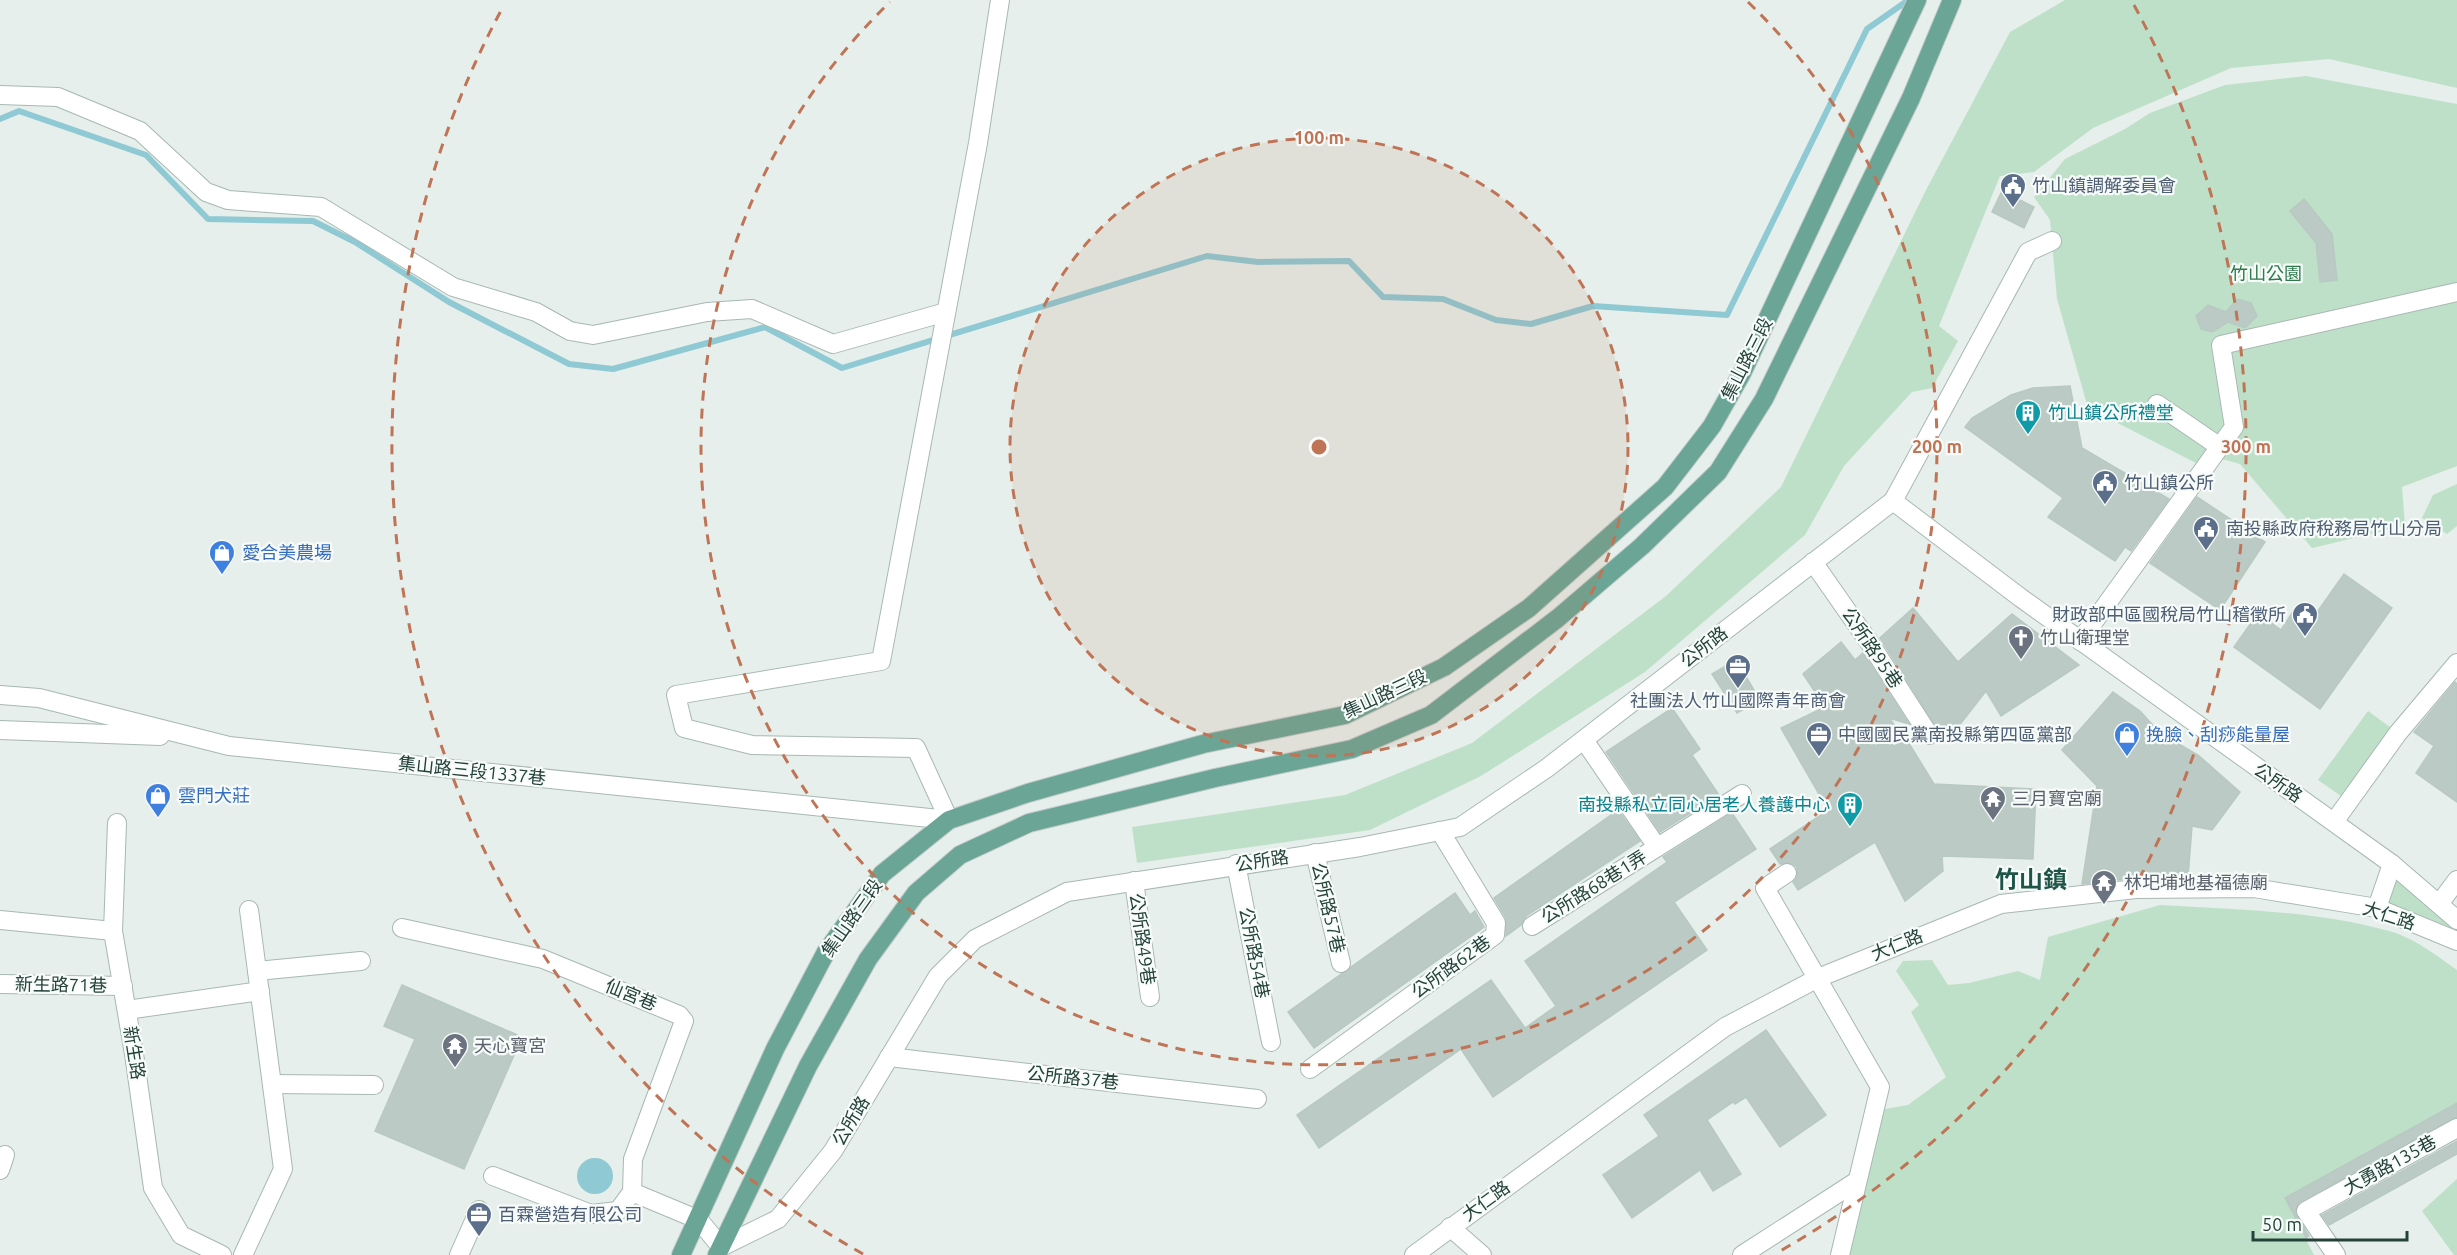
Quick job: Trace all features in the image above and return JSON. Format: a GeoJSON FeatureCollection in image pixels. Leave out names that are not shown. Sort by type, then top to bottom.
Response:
{"type":"FeatureCollection","features":[{"type":"Feature","properties":{"kind":"main road","name":"集山路三段"},"geometry":{"type":"LineString","coordinates":[[681,1255],[776,1049],[826,952],[882,874],[949,820],[1028,793],[1203,744],[1345,715],[1444,667],[1529,608],[1665,487],[1712,426],[1742,373],[1917,0]]}},
{"type":"Feature","properties":{"kind":"main road","name":"集山路三段"},"geometry":{"type":"LineString","coordinates":[[719,1251],[808,1066],[868,958],[916,893],[960,855],[1029,823],[1215,778],[1352,749],[1431,716],[1558,618],[1634,554],[1718,472],[1764,399],[1911,98],[1952,0]]}},
{"type":"Feature","properties":{"kind":"street"},"geometry":{"type":"LineString","coordinates":[[949,820],[916,748],[752,745],[684,728],[676,695],[881,661],[978,143],[1000,0]]}},
{"type":"Feature","properties":{"kind":"street"},"geometry":{"type":"LineString","coordinates":[[0,95],[58,97],[140,131],[206,192],[228,200],[321,207],[453,287],[536,312],[570,331],[593,335],[707,312],[752,309],[833,344],[946,317]]}},
{"type":"Feature","properties":{"kind":"street","name":"公所路"},"geometry":{"type":"LineString","coordinates":[[719,1251],[778,1219],[833,1151],[938,976],[975,939],[1067,892],[1236,864],[1360,847],[1460,827],[1584,740],[1893,501],[2028,252],[2052,241]]}},
{"type":"Feature","properties":{"kind":"street"},"geometry":{"type":"LineString","coordinates":[[2080,641],[2220,447],[2234,424],[2222,345],[2457,292]]}},
{"type":"Feature","properties":{"kind":"street"},"geometry":{"type":"LineString","coordinates":[[2157,404],[2220,447]]}},
{"type":"Feature","properties":{"kind":"street","name":"公所路"},"geometry":{"type":"LineString","coordinates":[[1893,501],[2080,641],[2392,864],[2457,920]]}},
{"type":"Feature","properties":{"kind":"street","name":"公所路95巷"},"geometry":{"type":"LineString","coordinates":[[1813,562],[1871,645],[1929,735]]}},
{"type":"Feature","properties":{"kind":"street"},"geometry":{"type":"LineString","coordinates":[[2334,822],[2398,733],[2457,663]]}},
{"type":"Feature","properties":{"kind":"street","name":"集山路三段1337巷"},"geometry":{"type":"LineString","coordinates":[[0,694],[39,698],[198,738],[252,748],[949,820]]}},
{"type":"Feature","properties":{"kind":"street"},"geometry":{"type":"LineString","coordinates":[[0,730],[198,738]]}},
{"type":"Feature","properties":{"kind":"street"},"geometry":{"type":"LineString","coordinates":[[1584,740],[1657,847]]}},
{"type":"Feature","properties":{"kind":"street","name":"公所路68巷1弄"},"geometry":{"type":"LineString","coordinates":[[1532,926],[1742,794]]}},
{"type":"Feature","properties":{"kind":"street","name":"新生路"},"geometry":{"type":"LineString","coordinates":[[117,823],[113,931],[153,1188],[181,1235],[222,1255]]}},
{"type":"Feature","properties":{"kind":"street","name":"公所路62巷"},"geometry":{"type":"LineString","coordinates":[[1310,1069],[1495,935],[1496,923],[1440,831]]}},
{"type":"Feature","properties":{"kind":"street","name":"公所路57巷"},"geometry":{"type":"LineString","coordinates":[[1315,853],[1341,963]]}},
{"type":"Feature","properties":{"kind":"street","name":"公所路54巷"},"geometry":{"type":"LineString","coordinates":[[1236,864],[1271,1042]]}},
{"type":"Feature","properties":{"kind":"street"},"geometry":{"type":"LineString","coordinates":[[2377,908],[2392,864]]}},
{"type":"Feature","properties":{"kind":"street"},"geometry":{"type":"LineString","coordinates":[[1786,873],[1765,888],[1880,1087],[1840,1255]]}},
{"type":"Feature","properties":{"kind":"street"},"geometry":{"type":"LineString","coordinates":[[2439,904],[2457,880]]}},
{"type":"Feature","properties":{"kind":"street","name":"公所路49巷"},"geometry":{"type":"LineString","coordinates":[[1134,881],[1150,997]]}},
{"type":"Feature","properties":{"kind":"street","name":"大仁路"},"geometry":{"type":"LineString","coordinates":[[1414,1255],[1725,1027],[1818,978],[2001,904],[2136,889],[2254,888],[2377,908],[2457,941]]}},
{"type":"Feature","properties":{"kind":"street"},"geometry":{"type":"LineString","coordinates":[[243,1255],[283,1169],[249,910]]}},
{"type":"Feature","properties":{"kind":"street"},"geometry":{"type":"LineString","coordinates":[[0,921],[113,931]]}},
{"type":"Feature","properties":{"kind":"street","name":"仙宮巷"},"geometry":{"type":"LineString","coordinates":[[402,928],[543,959],[679,1015],[684,1022],[633,1160],[632,1192]]}},
{"type":"Feature","properties":{"kind":"street"},"geometry":{"type":"LineString","coordinates":[[257,971],[362,961]]}},
{"type":"Feature","properties":{"kind":"street","name":"新生路71巷"},"geometry":{"type":"LineString","coordinates":[[0,984],[123,986]]}},
{"type":"Feature","properties":{"kind":"street"},"geometry":{"type":"LineString","coordinates":[[127,1010],[260,991]]}},
{"type":"Feature","properties":{"kind":"street","name":"公所路37巷"},"geometry":{"type":"LineString","coordinates":[[889,1057],[1257,1099]]}},
{"type":"Feature","properties":{"kind":"street"},"geometry":{"type":"LineString","coordinates":[[272,1084],[374,1085]]}},
{"type":"Feature","properties":{"kind":"street","name":"大勇路135巷"},"geometry":{"type":"LineString","coordinates":[[2336,1255],[2306,1211],[2457,1128]]}},
{"type":"Feature","properties":{"kind":"street"},"geometry":{"type":"LineString","coordinates":[[493,1176],[591,1214],[618,1211],[632,1192],[699,1220],[719,1251],[741,1255]]}},
{"type":"Feature","properties":{"kind":"street"},"geometry":{"type":"LineString","coordinates":[[1742,1255],[1857,1181]]}},
{"type":"Feature","properties":{"kind":"street"},"geometry":{"type":"LineString","coordinates":[[459,1255],[479,1210]]}},
{"type":"Feature","properties":{"kind":"street"},"geometry":{"type":"LineString","coordinates":[[1450,1227],[1482,1255]]}},
{"type":"Feature","properties":{"kind":"green space"},"geometry":{"type":"Polygon","coordinates":[[[2065,0],[2457,0],[2457,88],[2329,59],[2231,68],[2093,128],[2034,172],[2000,176],[1939,326],[1958,341],[1932,388],[1912,392],[1844,466],[1805,535],[1645,672],[1481,776],[1370,830],[1137,863],[1132,827],[1345,795],[1472,743],[1666,596],[1781,487],[1926,190],[2010,32],[2065,0]]]}},
{"type":"Feature","properties":{"kind":"green space","name":"竹山公園"},"geometry":{"type":"Polygon","coordinates":[[[2306,76],[2457,104],[2457,466],[2402,487],[2405,526],[2312,548],[2240,464],[2222,459],[2200,465],[2088,408],[2057,299],[2050,220],[2034,197],[2065,159],[2125,129],[2150,113],[2225,85],[2306,76]]]}},
{"type":"Feature","properties":{"kind":"green space"},"geometry":{"type":"Polygon","coordinates":[[[2457,484],[2457,526],[2447,534],[2422,518],[2433,495],[2457,484]]]}},
{"type":"Feature","properties":{"kind":"green space"},"geometry":{"type":"Polygon","coordinates":[[[2368,711],[2398,733],[2348,801],[2318,780],[2368,711]]]}},
{"type":"Feature","properties":{"kind":"green space"},"geometry":{"type":"Polygon","coordinates":[[[2392,864],[2457,920],[2457,934],[2377,908],[2392,864]]]}},
{"type":"Feature","properties":{"kind":"green space"},"geometry":{"type":"Polygon","coordinates":[[[2160,905],[2275,912],[2333,919],[2398,934],[2433,953],[2457,970],[2457,1103],[2285,1198],[2314,1255],[1841,1255],[1879,1110],[1908,1105],[1946,1077],[1911,1012],[1919,1005],[1896,971],[1903,961],[1932,960],[1948,985],[1969,983],[2018,971],[2040,980],[2048,937],[2160,905]]]}},
{"type":"Feature","properties":{"kind":"green space"},"geometry":{"type":"Polygon","coordinates":[[[2457,1179],[2457,1255],[2454,1255],[2422,1211],[2457,1179]]]}},
{"type":"Feature","properties":{"kind":"water"},"geometry":{"type":"Polygon","coordinates":[[[595,1158],[607,1164],[613,1176],[607,1188],[595,1194],[583,1188],[577,1176],[583,1164],[595,1158]]]}},
{"type":"Feature","properties":{"kind":"building","name":"竹山鎮調解委員會"},"geometry":{"type":"Polygon","coordinates":[[[2002,191],[2034,207],[2024,228],[1992,212],[2002,191]]]}},
{"type":"Feature","properties":{"kind":"building"},"geometry":{"type":"Polygon","coordinates":[[[2304,199],[2332,234],[2337,280],[2320,282],[2316,243],[2290,211],[2304,199]]]}},
{"type":"Feature","properties":{"kind":"building"},"geometry":{"type":"Polygon","coordinates":[[[2237,299],[2251,303],[2257,316],[2245,328],[2228,322],[2212,332],[2201,329],[2196,316],[2208,305],[2226,312],[2237,299]]]}},
{"type":"Feature","properties":{"kind":"building"},"geometry":{"type":"Polygon","coordinates":[[[2070,386],[2082,448],[2169,499],[2131,551],[2125,547],[2115,561],[2048,517],[2063,498],[1965,427],[1972,418],[2011,395],[2033,388],[2070,386]]]}},
{"type":"Feature","properties":{"kind":"building","name":"南投縣政府稅務局竹山分局"},"geometry":{"type":"Polygon","coordinates":[[[2197,497],[2265,542],[2220,610],[2150,563],[2197,497]]]}},
{"type":"Feature","properties":{"kind":"building","name":"財政部中區國稅局竹山稽徵所"},"geometry":{"type":"Polygon","coordinates":[[[2344,574],[2392,608],[2320,709],[2234,647],[2258,613],[2281,630],[2292,613],[2308,625],[2344,574]]]}},
{"type":"Feature","properties":{"kind":"building"},"geometry":{"type":"Polygon","coordinates":[[[1913,608],[1958,662],[2012,614],[2079,665],[2001,716],[1986,691],[1951,736],[1940,733],[1880,638],[1913,608]]]}},
{"type":"Feature","properties":{"kind":"building"},"geometry":{"type":"Polygon","coordinates":[[[1841,642],[1855,660],[1863,653],[1909,724],[1889,718],[1910,745],[1934,784],[2036,789],[2033,859],[1942,856],[1943,871],[1905,901],[1875,842],[1798,890],[1793,882],[1797,877],[1797,867],[1791,863],[1780,864],[1770,849],[1828,810],[1781,728],[1825,707],[1803,674],[1841,642]]]}},
{"type":"Feature","properties":{"kind":"building","name":"社團法人竹山國際青年商會"},"geometry":{"type":"Polygon","coordinates":[[[1736,660],[1760,700],[1737,713],[1712,674],[1736,660]]]}},
{"type":"Feature","properties":{"kind":"building"},"geometry":{"type":"Polygon","coordinates":[[[2455,682],[2457,684],[2457,802],[2416,773],[2434,746],[2414,732],[2455,682]]]}},
{"type":"Feature","properties":{"kind":"building"},"geometry":{"type":"Polygon","coordinates":[[[2113,692],[2140,711],[2160,733],[2198,755],[2240,792],[2212,830],[2192,826],[2188,877],[2135,878],[2082,884],[2097,786],[2062,750],[2113,692]]]}},
{"type":"Feature","properties":{"kind":"building"},"geometry":{"type":"Polygon","coordinates":[[[1672,708],[1700,749],[1692,755],[1719,795],[1660,832],[1606,752],[1672,708]]]}},
{"type":"Feature","properties":{"kind":"building"},"geometry":{"type":"Polygon","coordinates":[[[1618,810],[1640,841],[1526,916],[1521,925],[1506,936],[1506,918],[1494,898],[1618,810]]]}},
{"type":"Feature","properties":{"kind":"building"},"geometry":{"type":"Polygon","coordinates":[[[1732,813],[1756,849],[1674,902],[1707,950],[1493,1097],[1461,1049],[1319,1148],[1297,1115],[1491,980],[1525,1028],[1556,1006],[1525,961],[1667,862],[1663,857],[1732,813]]]}},
{"type":"Feature","properties":{"kind":"building"},"geometry":{"type":"Polygon","coordinates":[[[1455,893],[1470,915],[1475,911],[1484,927],[1314,1048],[1288,1012],[1455,893]]]}},
{"type":"Feature","properties":{"kind":"building","name":"天心寶宮"},"geometry":{"type":"Polygon","coordinates":[[[402,985],[522,1037],[464,1169],[375,1131],[415,1039],[384,1026],[402,985]]]}},
{"type":"Feature","properties":{"kind":"building"},"geometry":{"type":"Polygon","coordinates":[[[1766,1030],[1826,1115],[1780,1147],[1746,1097],[1735,1104],[1733,1102],[1707,1120],[1741,1174],[1713,1191],[1700,1170],[1632,1218],[1603,1175],[1659,1136],[1644,1115],[1766,1030]]]}},
{"type":"Feature","properties":{"kind":"building"},"geometry":{"type":"Polygon","coordinates":[[[2457,1103],[2457,1117],[2300,1202],[2295,1212],[2309,1236],[2306,1238],[2285,1198],[2457,1103]]]}},
{"type":"Feature","properties":{"kind":"building"},"geometry":{"type":"Polygon","coordinates":[[[2457,1141],[2457,1154],[2329,1225],[2322,1215],[2457,1141]]]}},
{"type":"Feature","properties":{"kind":"waterway"},"geometry":{"type":"LineString","coordinates":[[0,119],[19,111],[146,155],[208,219],[313,221],[355,242],[449,302],[569,364],[613,369],[765,327],[842,368],[1207,256],[1258,262],[1349,261],[1383,297],[1443,299],[1496,320],[1531,324],[1593,306],[1727,315],[1867,29],[1907,1]]}},
{"type":"Feature","properties":{"kind":"place","name":"竹山鎮調解委員會"},"geometry":{"type":"Point","coordinates":[2013,209]}},
{"type":"Feature","properties":{"kind":"place","name":"竹山鎮公所禮堂"},"geometry":{"type":"Point","coordinates":[2028,436]}},
{"type":"Feature","properties":{"kind":"place","name":"竹山鎮公所"},"geometry":{"type":"Point","coordinates":[2105,506]}},
{"type":"Feature","properties":{"kind":"place","name":"南投縣政府稅務局竹山分局"},"geometry":{"type":"Point","coordinates":[2206,552]}},
{"type":"Feature","properties":{"kind":"place","name":"愛合美農場"},"geometry":{"type":"Point","coordinates":[222,576]}},
{"type":"Feature","properties":{"kind":"place","name":"財政部中區國稅局竹山稽徵所"},"geometry":{"type":"Point","coordinates":[2305,638]}},
{"type":"Feature","properties":{"kind":"place","name":"竹山衛理堂"},"geometry":{"type":"Point","coordinates":[2021,661]}},
{"type":"Feature","properties":{"kind":"place","name":"社團法人竹山國際青年商會"},"geometry":{"type":"Point","coordinates":[1738,690]}},
{"type":"Feature","properties":{"kind":"place","name":"中國國民黨南投縣第四區黨部"},"geometry":{"type":"Point","coordinates":[1819,758]}},
{"type":"Feature","properties":{"kind":"place","name":"挽臉、刮痧能量屋"},"geometry":{"type":"Point","coordinates":[2127,758]}},
{"type":"Feature","properties":{"kind":"place","name":"雲門犬莊"},"geometry":{"type":"Point","coordinates":[158,819]}},
{"type":"Feature","properties":{"kind":"place","name":"三月寶宮廟"},"geometry":{"type":"Point","coordinates":[1993,822]}},
{"type":"Feature","properties":{"kind":"place","name":"南投縣私立同心居老人養護中心"},"geometry":{"type":"Point","coordinates":[1850,828]}},
{"type":"Feature","properties":{"kind":"place","name":"林圯埔地基福德廟"},"geometry":{"type":"Point","coordinates":[2104,906]}},
{"type":"Feature","properties":{"kind":"place","name":"天心寶宮"},"geometry":{"type":"Point","coordinates":[455,1069]}},
{"type":"Feature","properties":{"kind":"place","name":"百霖營造有限公司"},"geometry":{"type":"Point","coordinates":[479,1238]}},
{"type":"Feature","properties":{"kind":"district","name":"竹山鎮"},"geometry":{"type":"Point","coordinates":[2031,880]}}]}
